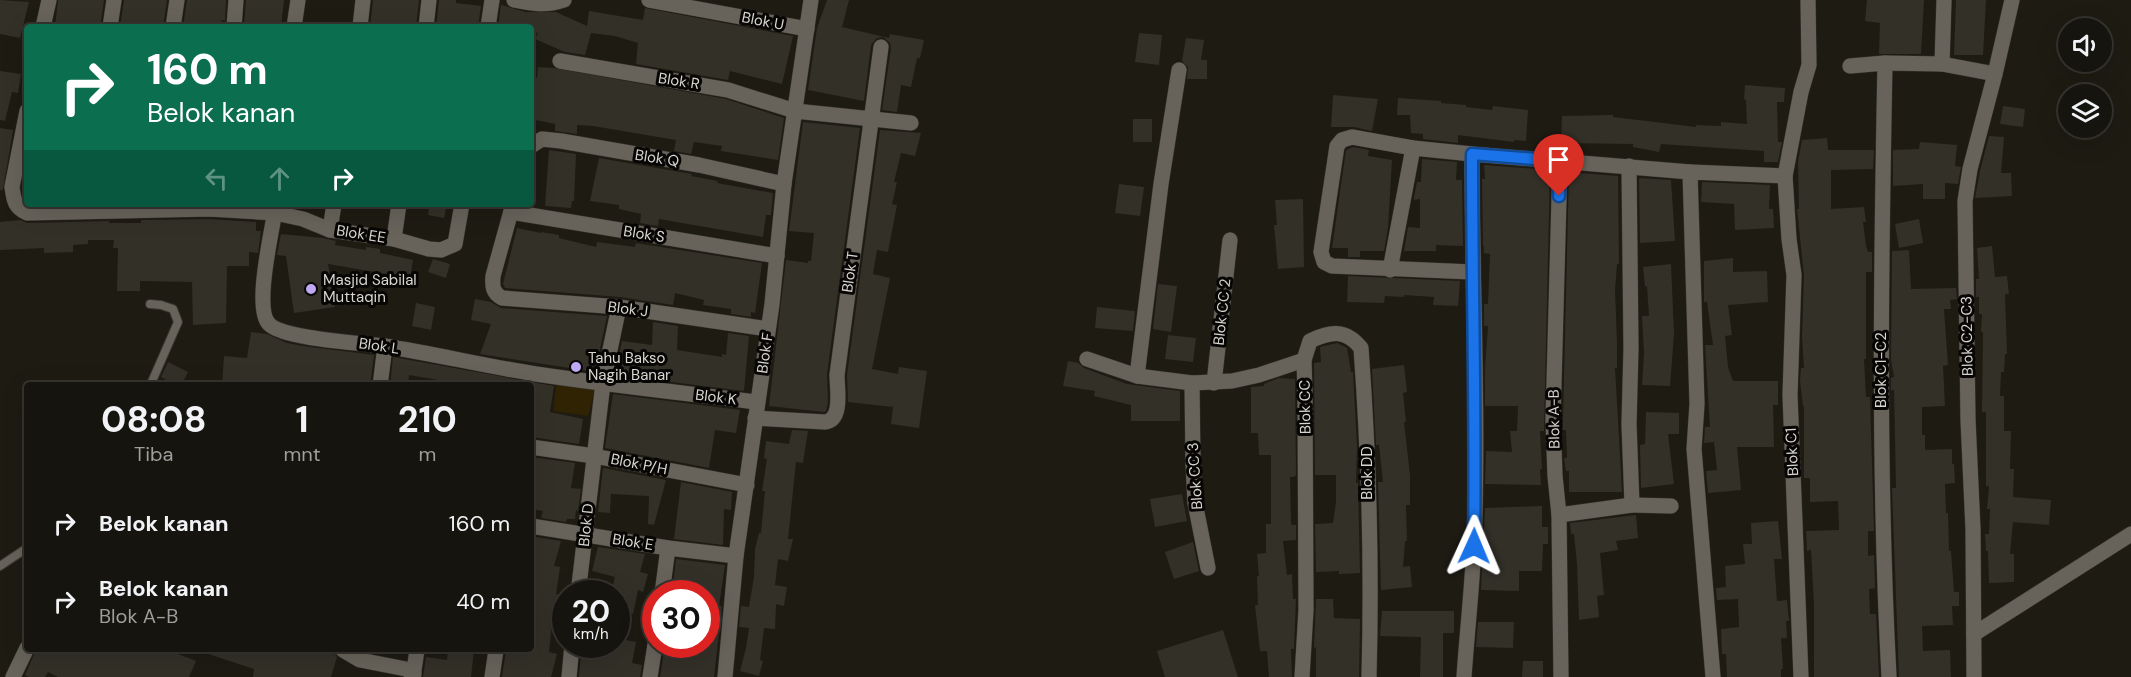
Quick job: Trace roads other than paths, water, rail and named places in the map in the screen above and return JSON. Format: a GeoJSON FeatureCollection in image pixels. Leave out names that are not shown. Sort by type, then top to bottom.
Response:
{"type":"FeatureCollection","features":[{"type":"Feature","properties":{"kind":"street"},"geometry":{"type":"LineString","coordinates":[[45,24],[49,0]]}},
{"type":"Feature","properties":{"kind":"street"},"geometry":{"type":"LineString","coordinates":[[110,24],[114,0]]}},
{"type":"Feature","properties":{"kind":"street"},"geometry":{"type":"LineString","coordinates":[[173,24],[177,0]]}},
{"type":"Feature","properties":{"kind":"street"},"geometry":{"type":"LineString","coordinates":[[234,24],[236,0]]}},
{"type":"Feature","properties":{"kind":"street"},"geometry":{"type":"LineString","coordinates":[[294,24],[298,0]]}},
{"type":"Feature","properties":{"kind":"street"},"geometry":{"type":"LineString","coordinates":[[360,24],[363,0]]}},
{"type":"Feature","properties":{"kind":"street"},"geometry":{"type":"LineString","coordinates":[[426,24],[429,0]]}},
{"type":"Feature","properties":{"kind":"street"},"geometry":{"type":"LineString","coordinates":[[488,24],[492,0]]}},
{"type":"Feature","properties":{"kind":"street"},"geometry":{"type":"LineString","coordinates":[[514,0],[532,4],[552,4],[564,0]]}},
{"type":"Feature","properties":{"kind":"street","name":"Blok U"},"geometry":{"type":"LineString","coordinates":[[649,0],[807,29]]}},
{"type":"Feature","properties":{"kind":"street","name":"Blok F"},"geometry":{"type":"LineString","coordinates":[[725,677],[736,556],[768,329],[784,184],[811,0]]}},
{"type":"Feature","properties":{"kind":"street","name":"Blok C1"},"geometry":{"type":"LineString","coordinates":[[1801,677],[1790,395],[1794,275],[1785,176],[1801,92],[1809,65],[1808,0]]}},
{"type":"Feature","properties":{"kind":"street"},"geometry":{"type":"LineString","coordinates":[[1942,64],[1944,0]]}},
{"type":"Feature","properties":{"kind":"street","name":"Blok C2-C3"},"geometry":{"type":"LineString","coordinates":[[1974,677],[1965,201],[1970,169],[2012,0]]}},
{"type":"Feature","properties":{"kind":"street","name":"Blok T"},"geometry":{"type":"LineString","coordinates":[[755,418],[829,422],[837,410],[837,375],[881,47]]}},
{"type":"Feature","properties":{"kind":"street","name":"Blok R"},"geometry":{"type":"LineString","coordinates":[[560,61],[728,90],[795,111],[911,123]]}},
{"type":"Feature","properties":{"kind":"street"},"geometry":{"type":"LineString","coordinates":[[1850,66],[1885,63],[1942,64],[1995,74]]}},
{"type":"Feature","properties":{"kind":"street","name":"Blok C1-C2"},"geometry":{"type":"LineString","coordinates":[[1885,63],[1881,369],[1882,532],[1889,677]]}},
{"type":"Feature","properties":{"kind":"street"},"geometry":{"type":"LineString","coordinates":[[1137,376],[1161,184],[1179,70]]}},
{"type":"Feature","properties":{"kind":"street","name":"Blok EE"},"geometry":{"type":"LineString","coordinates":[[24,126],[12,187],[19,209],[27,213],[82,208],[180,207]]}},
{"type":"Feature","properties":{"kind":"street"},"geometry":{"type":"LineString","coordinates":[[1472,272],[1390,270],[1332,266],[1324,262],[1321,252],[1337,146],[1342,140],[1352,137],[1413,148],[1472,154],[1690,172],[1785,176]]}},
{"type":"Feature","properties":{"kind":"street","name":"Blok Q"},"geometry":{"type":"LineString","coordinates":[[534,144],[542,139],[561,141],[699,165],[784,184]]}},
{"type":"Feature","properties":{"kind":"street"},"geometry":{"type":"LineString","coordinates":[[1390,270],[1413,148]]}},
{"type":"Feature","properties":{"kind":"street"},"geometry":{"type":"LineString","coordinates":[[1464,677],[1474,535],[1476,436],[1472,154]]}},
{"type":"Feature","properties":{"kind":"street","name":"Blok A-B"},"geometry":{"type":"LineString","coordinates":[[1560,161],[1553,420],[1559,515],[1561,677]]}},
{"type":"Feature","properties":{"kind":"street"},"geometry":{"type":"LineString","coordinates":[[1629,166],[1631,348],[1629,424],[1632,506]]}},
{"type":"Feature","properties":{"kind":"street"},"geometry":{"type":"LineString","coordinates":[[1690,172],[1697,404],[1694,449],[1713,677]]}},
{"type":"Feature","properties":{"kind":"street","name":"Blok EE"},"geometry":{"type":"LineString","coordinates":[[242,207],[275,208],[330,230],[394,239],[429,249],[449,248],[455,244],[461,207]]}},
{"type":"Feature","properties":{"kind":"street"},"geometry":{"type":"LineString","coordinates":[[330,230],[334,207]]}},
{"type":"Feature","properties":{"kind":"street"},"geometry":{"type":"LineString","coordinates":[[394,239],[399,207]]}},
{"type":"Feature","properties":{"kind":"street","name":"Blok L"},"geometry":{"type":"LineString","coordinates":[[275,208],[262,297],[263,315],[268,324],[277,330],[307,337],[385,346],[536,374],[603,383]]}},
{"type":"Feature","properties":{"kind":"street","name":"Blok S"},"geometry":{"type":"LineString","coordinates":[[512,208],[777,256]]}},
{"type":"Feature","properties":{"kind":"street","name":"Blok J"},"geometry":{"type":"LineString","coordinates":[[512,208],[493,276],[492,287],[495,294],[502,298],[619,307],[768,329]]}},
{"type":"Feature","properties":{"kind":"street","name":"Blok CC 2"},"geometry":{"type":"LineString","coordinates":[[1214,383],[1230,240]]}},
{"type":"Feature","properties":{"kind":"street","name":"Blok D"},"geometry":{"type":"LineString","coordinates":[[580,580],[603,383],[619,307]]}},
{"type":"Feature","properties":{"kind":"street","name":"Blok DD"},"geometry":{"type":"LineString","coordinates":[[1304,360],[1310,341],[1326,333],[1340,333],[1354,339],[1361,348],[1367,430],[1369,677]]}},
{"type":"Feature","properties":{"kind":"street"},"geometry":{"type":"LineString","coordinates":[[380,382],[385,346]]}},
{"type":"Feature","properties":{"kind":"street","name":"Blok CC"},"geometry":{"type":"LineString","coordinates":[[1087,359],[1137,376],[1192,383],[1214,383],[1260,375],[1304,360],[1306,610],[1302,677]]}},
{"type":"Feature","properties":{"kind":"street","name":"Blok K"},"geometry":{"type":"LineString","coordinates":[[603,383],[757,402]]}},
{"type":"Feature","properties":{"kind":"street","name":"Blok CC 3"},"geometry":{"type":"LineString","coordinates":[[1192,383],[1195,503],[1208,568]]}},
{"type":"Feature","properties":{"kind":"street","name":"Blok P/H"},"geometry":{"type":"LineString","coordinates":[[534,447],[594,456],[747,485]]}},
{"type":"Feature","properties":{"kind":"street"},"geometry":{"type":"LineString","coordinates":[[1559,515],[1632,506],[1671,506]]}},
{"type":"Feature","properties":{"kind":"street","name":"Blok E"},"geometry":{"type":"LineString","coordinates":[[534,526],[668,548],[736,556]]}},
{"type":"Feature","properties":{"kind":"street"},"geometry":{"type":"LineString","coordinates":[[1974,634],[2131,534]]}},
{"type":"Feature","properties":{"kind":"street"},"geometry":{"type":"LineString","coordinates":[[664,580],[668,548]]}},
{"type":"Feature","properties":{"kind":"street"},"geometry":{"type":"LineString","coordinates":[[13,677],[25,652]]}},
{"type":"Feature","properties":{"kind":"street"},"geometry":{"type":"LineString","coordinates":[[346,652],[360,660],[406,669],[414,675]]}},
{"type":"Feature","properties":{"kind":"street"},"geometry":{"type":"LineString","coordinates":[[414,675],[417,652]]}},
{"type":"Feature","properties":{"kind":"street"},"geometry":{"type":"LineString","coordinates":[[492,677],[496,652]]}},
{"type":"Feature","properties":{"kind":"street"},"geometry":{"type":"LineString","coordinates":[[568,677],[570,658]]}},
{"type":"Feature","properties":{"kind":"street"},"geometry":{"type":"LineString","coordinates":[[650,677],[653,658]]}},
{"type":"Feature","properties":{"kind":"lane"},"geometry":{"type":"LineString","coordinates":[[150,304],[173,309],[178,322],[152,382]]}},
{"type":"Feature","properties":{"kind":"lane"},"geometry":{"type":"LineString","coordinates":[[0,566],[24,550]]}},
{"type":"Feature","properties":{"kind":"place","name":"Masjid Sabilal Muttaqin"},"geometry":{"type":"Point","coordinates":[311,289]}},
{"type":"Feature","properties":{"kind":"place","name":"Tahu Bakso Nagih Banar"},"geometry":{"type":"Point","coordinates":[576,367]}}]}
